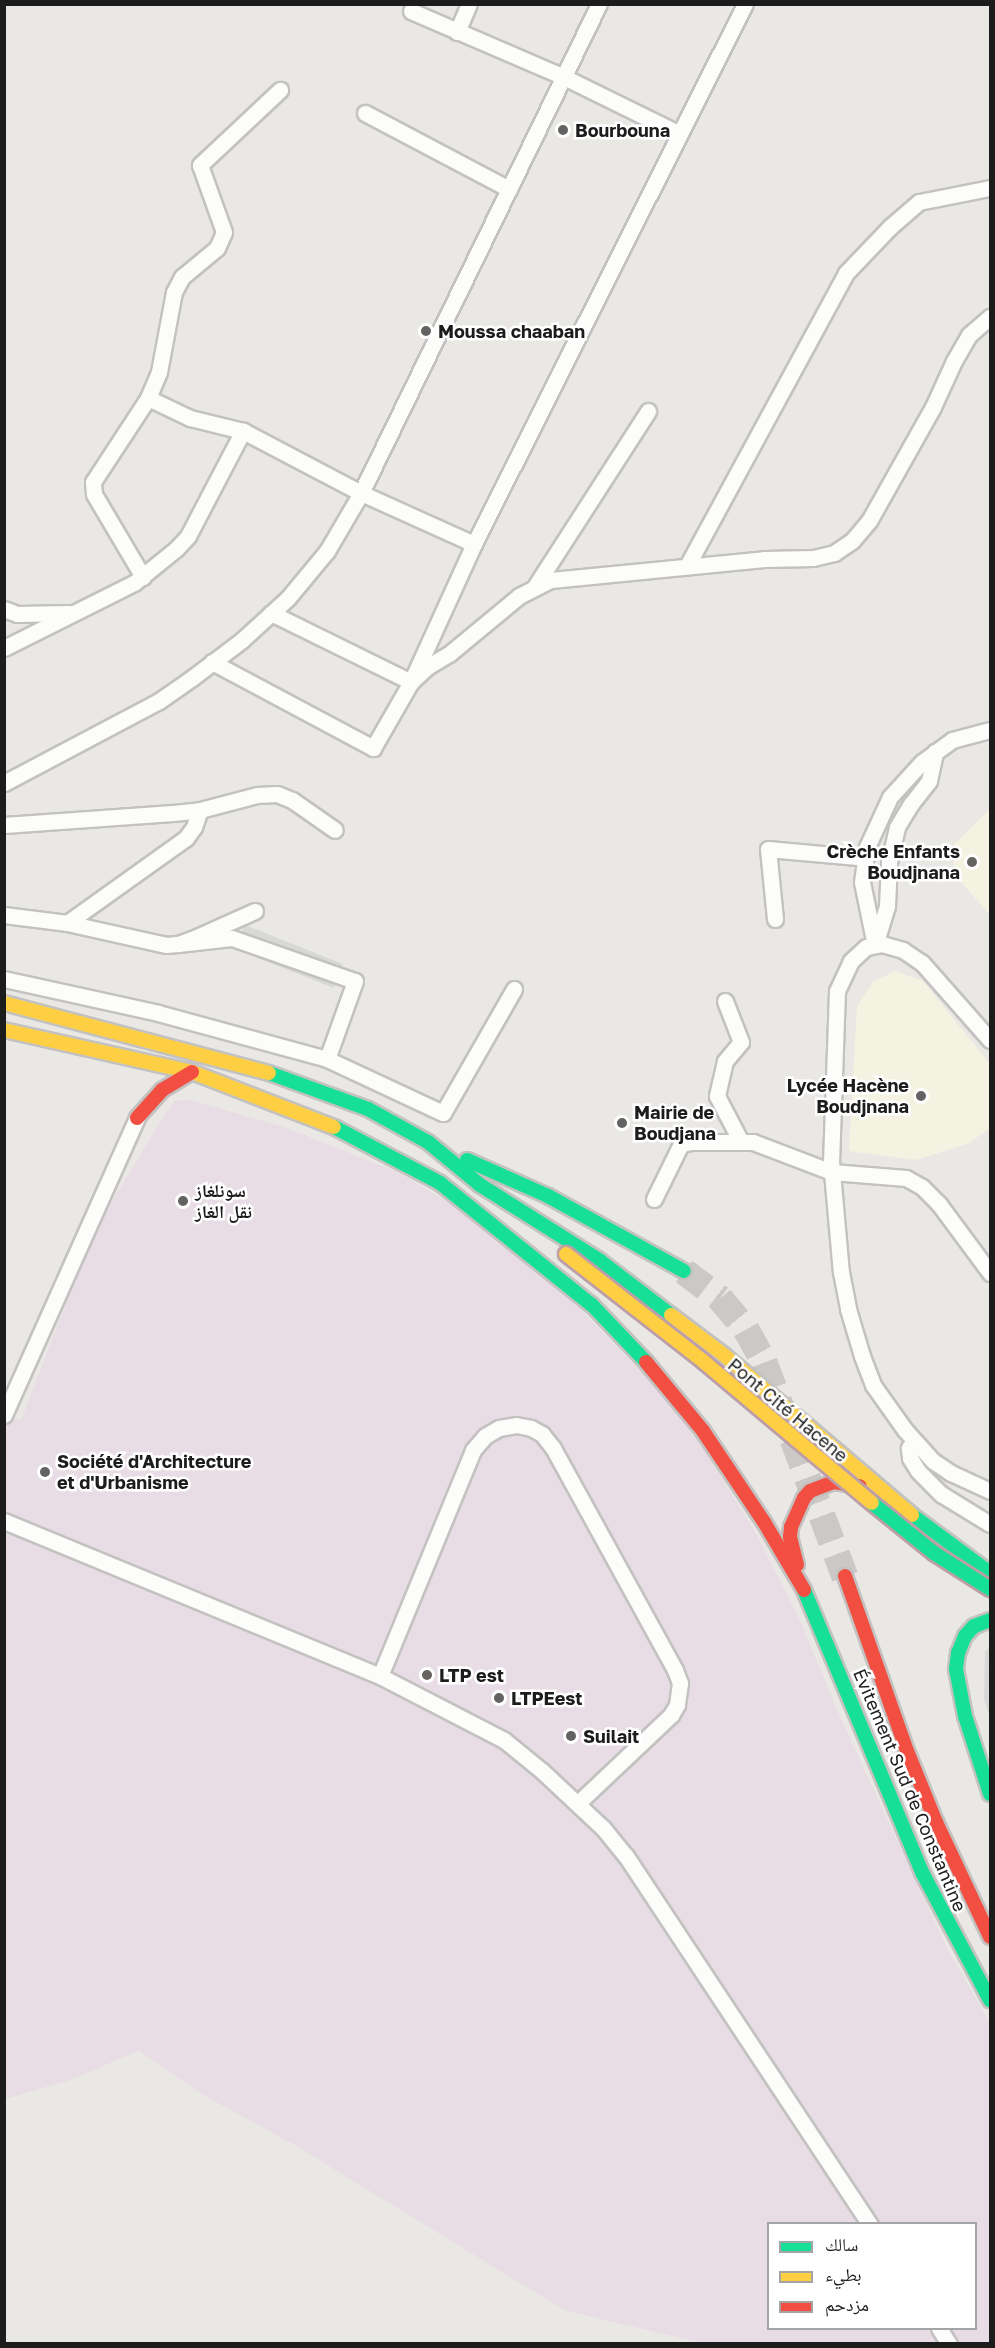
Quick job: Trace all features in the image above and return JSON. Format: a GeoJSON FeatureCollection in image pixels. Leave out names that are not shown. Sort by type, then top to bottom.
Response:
{"type":"FeatureCollection","features":[{"type":"Feature","properties":{"kind":"highway"},"geometry":{"type":"LineString","coordinates":[[4,1004],[236,1064],[368,1108],[428,1142],[548,1196],[684,1271]]}},
{"type":"Feature","properties":{"kind":"highway"},"geometry":{"type":"LineString","coordinates":[[4,1030],[143,1059],[192,1072],[314,1117],[382,1150],[514,1224],[570,1250]]}},
{"type":"Feature","properties":{"kind":"highway"},"geometry":{"type":"LineString","coordinates":[[137,1118],[147,1081],[143,1059]]}},
{"type":"Feature","properties":{"kind":"highway"},"geometry":{"type":"LineString","coordinates":[[137,1118],[162,1090],[192,1072]]}},
{"type":"Feature","properties":{"kind":"highway"},"geometry":{"type":"LineString","coordinates":[[428,1142],[480,1185],[570,1250]]}},
{"type":"Feature","properties":{"kind":"highway"},"geometry":{"type":"LineString","coordinates":[[440,1184],[592,1305],[653,1369],[703,1431],[764,1522],[805,1591]]}},
{"type":"Feature","properties":{"kind":"highway","name":"Pont Cité Hacene"},"geometry":{"type":"LineString","coordinates":[[570,1250],[598,1260],[724,1355],[937,1536],[990,1573]]}},
{"type":"Feature","properties":{"kind":"highway","name":"Pont Cité Hacene"},"geometry":{"type":"LineString","coordinates":[[570,1250],[819,1461],[934,1553],[990,1589]]}},
{"type":"Feature","properties":{"kind":"highway"},"geometry":{"type":"LineString","coordinates":[[805,1591],[790,1537],[794,1515],[804,1498],[820,1485],[834,1482],[885,1490]]}},
{"type":"Feature","properties":{"kind":"highway","name":"Évitement Sud de Constantine"},"geometry":{"type":"LineString","coordinates":[[845,1576],[932,1812],[990,1937]]}},
{"type":"Feature","properties":{"kind":"highway","name":"Évitement Sud de Constantine"},"geometry":{"type":"LineString","coordinates":[[805,1591],[923,1874],[990,2000]]}},
{"type":"Feature","properties":{"kind":"highway"},"geometry":{"type":"LineString","coordinates":[[990,1620],[974,1626],[965,1636],[958,1653],[956,1669],[965,1716],[990,1794]]}},
{"type":"Feature","properties":{"kind":"street"},"geometry":{"type":"LineString","coordinates":[[457,32],[469,4]]}},
{"type":"Feature","properties":{"kind":"street"},"geometry":{"type":"LineString","coordinates":[[4,783],[159,700],[243,640],[288,598],[327,551],[361,493],[599,4]]}},
{"type":"Feature","properties":{"kind":"street"},"geometry":{"type":"LineString","coordinates":[[212,662],[374,748],[411,682],[474,544],[745,4]]}},
{"type":"Feature","properties":{"kind":"street"},"geometry":{"type":"LineString","coordinates":[[411,11],[564,77],[680,134]]}},
{"type":"Feature","properties":{"kind":"street"},"geometry":{"type":"LineString","coordinates":[[142,577],[94,494],[93,482],[148,398],[159,372],[174,291],[182,277],[217,248],[224,232],[200,165],[280,90]]}},
{"type":"Feature","properties":{"kind":"street"},"geometry":{"type":"LineString","coordinates":[[365,113],[509,189]]}},
{"type":"Feature","properties":{"kind":"street"},"geometry":{"type":"LineString","coordinates":[[687,566],[846,273],[890,227],[919,202],[990,188]]}},
{"type":"Feature","properties":{"kind":"street"},"geometry":{"type":"LineString","coordinates":[[411,682],[427,667],[449,654],[519,596],[536,585],[570,577],[687,566],[813,558],[834,553],[852,541],[870,521],[969,335],[990,317]]}},
{"type":"Feature","properties":{"kind":"street"},"geometry":{"type":"LineString","coordinates":[[148,398],[190,418],[243,431],[361,493],[474,544]]}},
{"type":"Feature","properties":{"kind":"street"},"geometry":{"type":"LineString","coordinates":[[536,585],[648,411]]}},
{"type":"Feature","properties":{"kind":"street"},"geometry":{"type":"LineString","coordinates":[[4,648],[142,577],[188,536],[243,431]]}},
{"type":"Feature","properties":{"kind":"street"},"geometry":{"type":"LineString","coordinates":[[4,609],[17,614],[76,612]]}},
{"type":"Feature","properties":{"kind":"street"},"geometry":{"type":"LineString","coordinates":[[271,613],[411,682]]}},
{"type":"Feature","properties":{"kind":"street"},"geometry":{"type":"LineString","coordinates":[[875,945],[862,882],[867,848],[890,797],[922,762],[952,740],[990,730]]}},
{"type":"Feature","properties":{"kind":"street"},"geometry":{"type":"LineString","coordinates":[[875,945],[887,906],[889,862],[897,827],[911,804],[929,782],[935,752]]}},
{"type":"Feature","properties":{"kind":"street"},"geometry":{"type":"LineString","coordinates":[[4,825],[200,810],[257,795],[277,794],[292,800],[335,830]]}},
{"type":"Feature","properties":{"kind":"street"},"geometry":{"type":"LineString","coordinates":[[67,923],[186,838],[194,827],[200,810]]}},
{"type":"Feature","properties":{"kind":"street"},"geometry":{"type":"LineString","coordinates":[[775,919],[768,849],[866,858]]}},
{"type":"Feature","properties":{"kind":"street"},"geometry":{"type":"LineString","coordinates":[[178,944],[255,910]]}},
{"type":"Feature","properties":{"kind":"street"},"geometry":{"type":"LineString","coordinates":[[4,915],[67,923],[166,945],[232,938],[355,981],[327,1059]]}},
{"type":"Feature","properties":{"kind":"street"},"geometry":{"type":"LineString","coordinates":[[990,1040],[922,963],[903,950],[882,944],[866,947],[851,960],[837,991],[834,1023],[832,1172],[841,1272],[848,1309],[862,1356],[873,1385],[914,1440],[933,1461],[951,1473],[990,1491]]}},
{"type":"Feature","properties":{"kind":"street"},"geometry":{"type":"LineString","coordinates":[[4,979],[244,1035],[327,1059],[443,1113],[514,989]]}},
{"type":"Feature","properties":{"kind":"street"},"geometry":{"type":"LineString","coordinates":[[725,1001],[741,1042],[725,1060],[717,1096],[741,1142]]}},
{"type":"Feature","properties":{"kind":"street"},"geometry":{"type":"LineString","coordinates":[[236,1064],[244,1035]]}},
{"type":"Feature","properties":{"kind":"street"},"geometry":{"type":"LineString","coordinates":[[4,1415],[137,1118]]}},
{"type":"Feature","properties":{"kind":"street"},"geometry":{"type":"LineString","coordinates":[[654,1199],[681,1144],[741,1142],[770,1147],[832,1172],[906,1178],[922,1187],[939,1204],[990,1273]]}},
{"type":"Feature","properties":{"kind":"street"},"geometry":{"type":"LineString","coordinates":[[380,1676],[473,1450],[485,1436],[499,1428],[516,1425],[531,1428],[542,1434],[553,1448],[680,1683],[677,1705],[670,1715],[578,1803]]}},
{"type":"Feature","properties":{"kind":"street"},"geometry":{"type":"LineString","coordinates":[[914,1440],[909,1448],[910,1458],[918,1471],[941,1494],[990,1524]]}},
{"type":"Feature","properties":{"kind":"street"},"geometry":{"type":"LineString","coordinates":[[4,1521],[380,1676],[504,1740],[578,1803],[626,1856],[869,2222]]}},
{"type":"Feature","properties":{"kind":"street"},"geometry":{"type":"LineString","coordinates":[[939,2330],[947,2343]]}},
{"type":"Feature","properties":{"kind":"shaded area","name":"Crèche Enfants Boudjnana"},"geometry":{"type":"Polygon","coordinates":[[[987,812],[990,812],[990,915],[956,876],[951,848],[987,812]]]}},
{"type":"Feature","properties":{"kind":"shaded area"},"geometry":{"type":"Polygon","coordinates":[[[245,925],[343,964],[334,988],[235,949],[245,925]]]}},
{"type":"Feature","properties":{"kind":"shaded area","name":"Lycée Hacène Boudjnana"},"geometry":{"type":"Polygon","coordinates":[[[895,971],[923,981],[990,1064],[990,1128],[969,1143],[916,1160],[849,1151],[857,1006],[873,982],[895,971]]]}},
{"type":"Feature","properties":{"kind":"shaded area"},"geometry":{"type":"Polygon","coordinates":[[[191,1100],[287,1128],[398,1172],[479,1221],[580,1309],[646,1377],[701,1445],[757,1535],[801,1623],[837,1710],[947,1948],[990,2023],[990,2343],[701,2343],[564,2310],[293,2144],[203,2095],[139,2051],[67,2081],[5,2099],[5,1415],[21,1420],[94,1231],[166,1112],[175,1101],[191,1100]]]}},
{"type":"Feature","properties":{"kind":"shaded area"},"geometry":{"type":"Polygon","coordinates":[[[990,1647],[990,1718],[984,1699],[985,1651],[990,1647]]]}},
{"type":"Feature","properties":{"kind":"tunnel"},"geometry":{"type":"LineString","coordinates":[[684,1271],[720,1298],[746,1329],[764,1362],[845,1576]]}},
{"type":"Feature","properties":{"kind":"traffic: fast"},"geometry":{"type":"LineString","coordinates":[[269,1073],[368,1109],[428,1142],[480,1185],[599,1260],[671,1315]]}},
{"type":"Feature","properties":{"kind":"traffic: fast"},"geometry":{"type":"LineString","coordinates":[[334,1127],[440,1183],[592,1305],[646,1362]]}},
{"type":"Feature","properties":{"kind":"traffic: fast"},"geometry":{"type":"LineString","coordinates":[[467,1160],[548,1196],[684,1271]]}},
{"type":"Feature","properties":{"kind":"traffic: fast"},"geometry":{"type":"LineString","coordinates":[[872,1503],[934,1553],[990,1589]]}},
{"type":"Feature","properties":{"kind":"traffic: fast"},"geometry":{"type":"LineString","coordinates":[[912,1515],[990,1573]]}},
{"type":"Feature","properties":{"kind":"traffic: fast"},"geometry":{"type":"LineString","coordinates":[[804,1590],[923,1874],[990,2000]]}},
{"type":"Feature","properties":{"kind":"traffic: fast"},"geometry":{"type":"LineString","coordinates":[[990,1620],[974,1626],[965,1636],[958,1653],[956,1669],[965,1716],[990,1794]]}},
{"type":"Feature","properties":{"kind":"traffic: slow"},"geometry":{"type":"LineString","coordinates":[[4,1003],[269,1073]]}},
{"type":"Feature","properties":{"kind":"traffic: slow"},"geometry":{"type":"LineString","coordinates":[[4,1030],[192,1072],[334,1127]]}},
{"type":"Feature","properties":{"kind":"traffic: slow"},"geometry":{"type":"LineString","coordinates":[[566,1254],[704,1362],[872,1503]]}},
{"type":"Feature","properties":{"kind":"traffic: slow"},"geometry":{"type":"LineString","coordinates":[[671,1315],[724,1355],[912,1515]]}},
{"type":"Feature","properties":{"kind":"traffic: jam"},"geometry":{"type":"LineString","coordinates":[[137,1118],[162,1090],[192,1072]]}},
{"type":"Feature","properties":{"kind":"traffic: jam"},"geometry":{"type":"LineString","coordinates":[[646,1362],[703,1431],[764,1522],[804,1590]]}},
{"type":"Feature","properties":{"kind":"traffic: jam"},"geometry":{"type":"LineString","coordinates":[[797,1565],[790,1537],[791,1527],[804,1498],[810,1491],[834,1482],[860,1486]]}},
{"type":"Feature","properties":{"kind":"traffic: jam"},"geometry":{"type":"LineString","coordinates":[[845,1576],[907,1751],[936,1822],[990,1937]]}},
{"type":"Feature","properties":{"kind":"place","name":"Bourbouna"},"geometry":{"type":"Point","coordinates":[563,130]}},
{"type":"Feature","properties":{"kind":"place","name":"Moussa chaaban"},"geometry":{"type":"Point","coordinates":[426,331]}},
{"type":"Feature","properties":{"kind":"place","name":"Crèche Enfants Boudjnana"},"geometry":{"type":"Point","coordinates":[972,862]}},
{"type":"Feature","properties":{"kind":"place","name":"Lycée Hacène Boudjnana"},"geometry":{"type":"Point","coordinates":[921,1096]}},
{"type":"Feature","properties":{"kind":"place","name":"Mairie de Boudjana"},"geometry":{"type":"Point","coordinates":[622,1123]}},
{"type":"Feature","properties":{"kind":"place","name":"سونلغاز نقل الغاز"},"geometry":{"type":"Point","coordinates":[183,1201]}},
{"type":"Feature","properties":{"kind":"place","name":"Société d'Architecture et d'Urbanisme"},"geometry":{"type":"Point","coordinates":[45,1472]}},
{"type":"Feature","properties":{"kind":"place","name":"LTP est"},"geometry":{"type":"Point","coordinates":[427,1675]}},
{"type":"Feature","properties":{"kind":"place","name":"LTPEest"},"geometry":{"type":"Point","coordinates":[499,1698]}},
{"type":"Feature","properties":{"kind":"place","name":"Suilait"},"geometry":{"type":"Point","coordinates":[571,1736]}}]}
